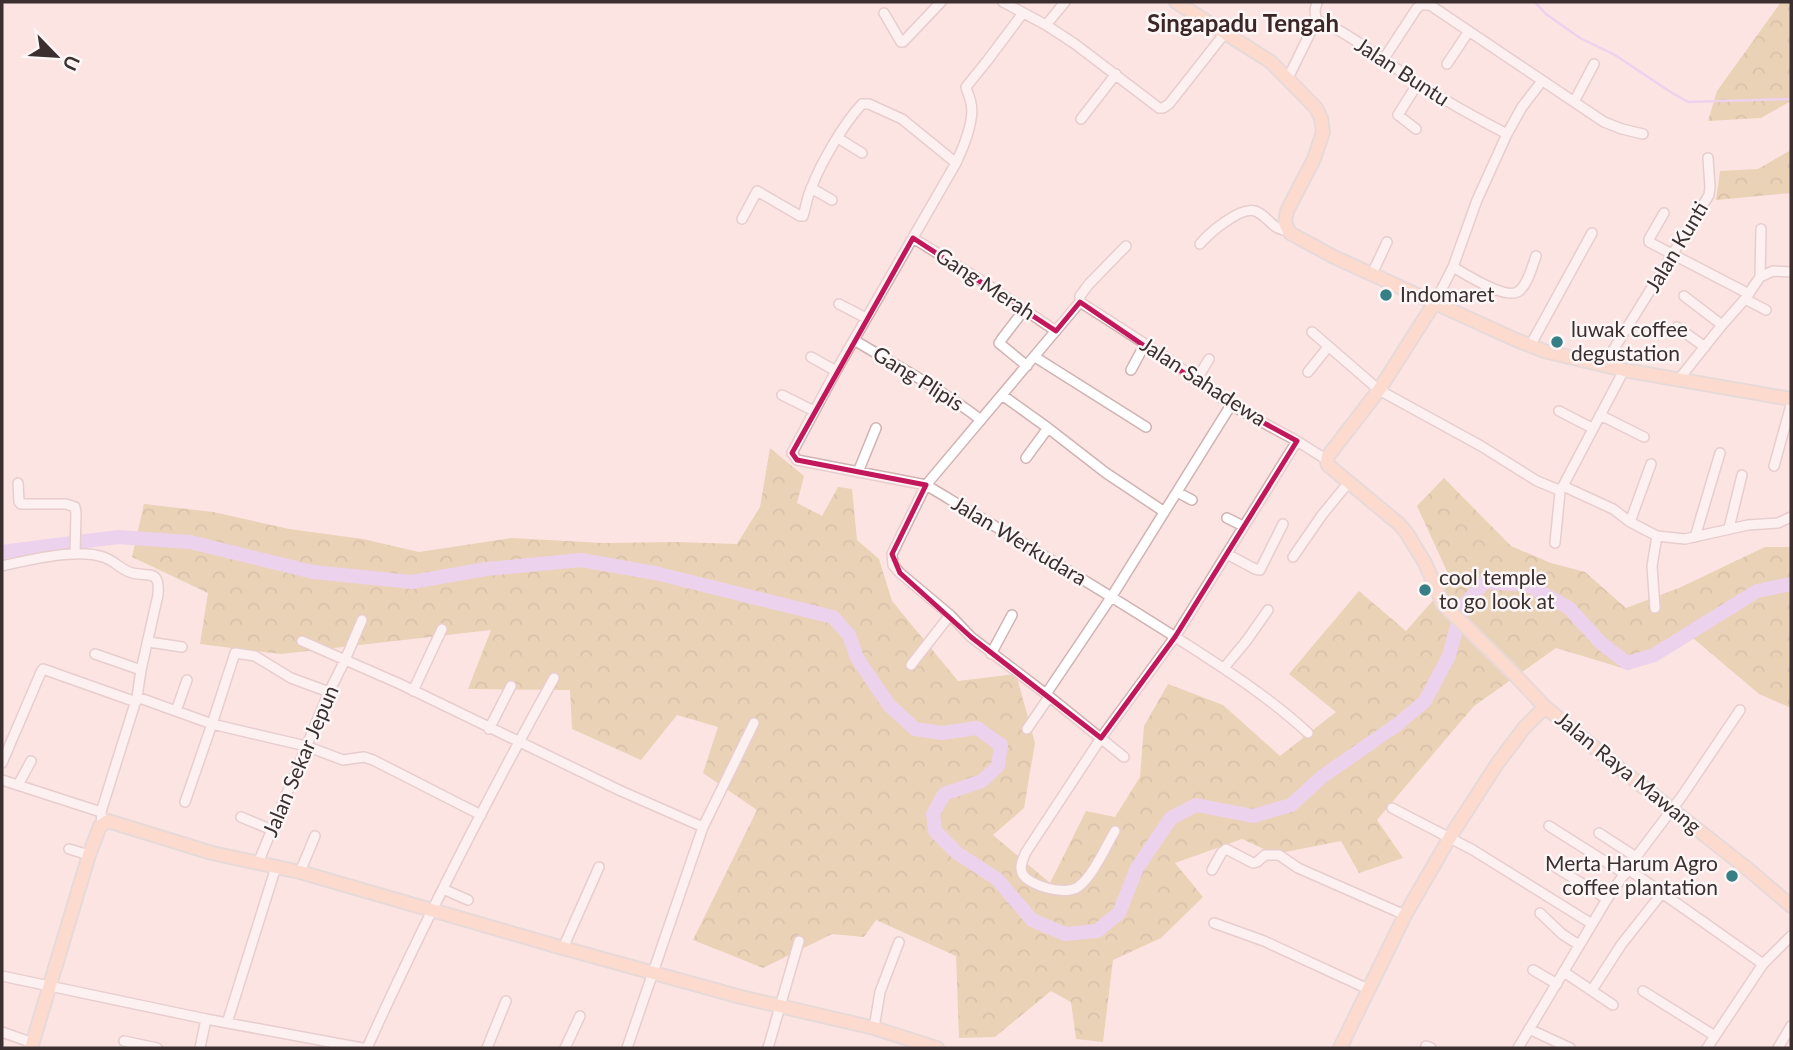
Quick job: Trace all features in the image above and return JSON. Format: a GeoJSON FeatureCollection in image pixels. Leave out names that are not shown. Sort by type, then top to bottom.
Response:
{"type":"FeatureCollection","features":[{"type":"Feature","properties":{"kind":"main road"},"geometry":{"type":"LineString","coordinates":[[1176,2],[1271,62],[1316,108],[1323,127],[1320,145],[1287,211],[1285,223],[1288,230],[1334,257],[1530,346],[1623,370],[1791,399]]}},
{"type":"Feature","properties":{"kind":"main road"},"geometry":{"type":"LineString","coordinates":[[1327,460],[1378,390],[1435,302]]}},
{"type":"Feature","properties":{"kind":"main road","name":"Jalan Raya Mawang"},"geometry":{"type":"LineString","coordinates":[[1327,460],[1328,465],[1406,532],[1425,563],[1437,595],[1450,612],[1545,706],[1791,906]]}},
{"type":"Feature","properties":{"kind":"main road"},"geometry":{"type":"LineString","coordinates":[[1340,1048],[1405,915],[1450,838],[1497,764],[1524,728],[1545,706]]}},
{"type":"Feature","properties":{"kind":"main road"},"geometry":{"type":"LineString","coordinates":[[32,1046],[102,818],[212,853],[300,872],[652,973],[874,1028],[937,1048]]}},
{"type":"Feature","properties":{"kind":"street"},"geometry":{"type":"LineString","coordinates":[[884,13],[903,42],[942,2]]}},
{"type":"Feature","properties":{"kind":"street"},"geometry":{"type":"LineString","coordinates":[[1003,2],[1046,25],[1163,108],[1181,90],[1226,33]]}},
{"type":"Feature","properties":{"kind":"street"},"geometry":{"type":"LineString","coordinates":[[1046,25],[1065,2]]}},
{"type":"Feature","properties":{"kind":"street"},"geometry":{"type":"LineString","coordinates":[[1288,78],[1316,21],[1317,2]]}},
{"type":"Feature","properties":{"kind":"street"},"geometry":{"type":"LineString","coordinates":[[1382,60],[1421,3],[1426,4],[1604,122],[1643,134]]}},
{"type":"Feature","properties":{"kind":"street"},"geometry":{"type":"LineString","coordinates":[[926,485],[797,460],[792,453],[956,163],[968,133],[971,114],[971,102],[966,87],[1023,13]]}},
{"type":"Feature","properties":{"kind":"street","name":"Jalan Buntu"},"geometry":{"type":"LineString","coordinates":[[1316,21],[1335,27],[1465,113],[1507,134]]}},
{"type":"Feature","properties":{"kind":"street"},"geometry":{"type":"LineString","coordinates":[[1447,64],[1469,31]]}},
{"type":"Feature","properties":{"kind":"street"},"geometry":{"type":"LineString","coordinates":[[1574,102],[1594,64]]}},
{"type":"Feature","properties":{"kind":"street"},"geometry":{"type":"LineString","coordinates":[[1081,119],[1116,74]]}},
{"type":"Feature","properties":{"kind":"street"},"geometry":{"type":"LineString","coordinates":[[1435,302],[1453,267],[1476,201],[1507,134],[1522,107],[1542,81]]}},
{"type":"Feature","properties":{"kind":"street"},"geometry":{"type":"LineString","coordinates":[[1416,129],[1398,115],[1418,83]]}},
{"type":"Feature","properties":{"kind":"street"},"geometry":{"type":"LineString","coordinates":[[742,219],[757,191],[802,216],[811,188],[838,138],[861,105],[869,104],[902,119],[956,163]]}},
{"type":"Feature","properties":{"kind":"street"},"geometry":{"type":"LineString","coordinates":[[838,138],[862,153]]}},
{"type":"Feature","properties":{"kind":"street","name":"Jalan Kunti"},"geometry":{"type":"LineString","coordinates":[[1604,365],[1709,195],[1708,158]]}},
{"type":"Feature","properties":{"kind":"street"},"geometry":{"type":"LineString","coordinates":[[811,188],[832,200]]}},
{"type":"Feature","properties":{"kind":"street"},"geometry":{"type":"LineString","coordinates":[[1200,244],[1216,228],[1247,210],[1254,210],[1279,230],[1288,230]]}},
{"type":"Feature","properties":{"kind":"street"},"geometry":{"type":"LineString","coordinates":[[1664,213],[1649,242],[1766,310]]}},
{"type":"Feature","properties":{"kind":"street"},"geometry":{"type":"LineString","coordinates":[[1761,229],[1764,275]]}},
{"type":"Feature","properties":{"kind":"street"},"geometry":{"type":"LineString","coordinates":[[1530,346],[1592,233]]}},
{"type":"Feature","properties":{"kind":"street","name":"Gang Merah"},"geometry":{"type":"LineString","coordinates":[[913,238],[1056,331]]}},
{"type":"Feature","properties":{"kind":"street"},"geometry":{"type":"LineString","coordinates":[[1372,274],[1387,242]]}},
{"type":"Feature","properties":{"kind":"street"},"geometry":{"type":"LineString","coordinates":[[1124,757],[971,637],[950,615],[892,565],[892,554],[926,485],[1080,302],[1084,290],[1126,246]]}},
{"type":"Feature","properties":{"kind":"street"},"geometry":{"type":"LineString","coordinates":[[1453,267],[1495,289],[1514,293],[1524,284],[1536,256]]}},
{"type":"Feature","properties":{"kind":"street"},"geometry":{"type":"LineString","coordinates":[[1679,379],[1764,275],[1773,271],[1791,272]]}},
{"type":"Feature","properties":{"kind":"street"},"geometry":{"type":"LineString","coordinates":[[1684,296],[1721,325]]}},
{"type":"Feature","properties":{"kind":"street","name":"Jalan Sahadewa"},"geometry":{"type":"LineString","coordinates":[[1080,302],[1197,379],[1231,405],[1327,460]]}},
{"type":"Feature","properties":{"kind":"street"},"geometry":{"type":"LineString","coordinates":[[839,304],[866,318]]}},
{"type":"Feature","properties":{"kind":"street"},"geometry":{"type":"LineString","coordinates":[[1024,310],[1000,342],[1027,366]]}},
{"type":"Feature","properties":{"kind":"street"},"geometry":{"type":"LineString","coordinates":[[1677,327],[1705,347]]}},
{"type":"Feature","properties":{"kind":"street"},"geometry":{"type":"LineString","coordinates":[[1312,332],[1378,390],[1482,446],[1537,481],[1613,509],[1630,522],[1657,536],[1685,539],[1748,524],[1778,523],[1791,517]]}},
{"type":"Feature","properties":{"kind":"street","name":"Gang Plipis"},"geometry":{"type":"LineString","coordinates":[[854,340],[955,400],[981,420]]}},
{"type":"Feature","properties":{"kind":"street"},"geometry":{"type":"LineString","coordinates":[[1131,370],[1145,344]]}},
{"type":"Feature","properties":{"kind":"street"},"geometry":{"type":"LineString","coordinates":[[1308,372],[1328,347]]}},
{"type":"Feature","properties":{"kind":"street"},"geometry":{"type":"LineString","coordinates":[[811,357],[836,371]]}},
{"type":"Feature","properties":{"kind":"street"},"geometry":{"type":"LineString","coordinates":[[1035,357],[1146,427]]}},
{"type":"Feature","properties":{"kind":"street"},"geometry":{"type":"LineString","coordinates":[[1197,379],[1209,359]]}},
{"type":"Feature","properties":{"kind":"street"},"geometry":{"type":"LineString","coordinates":[[1555,543],[1561,488],[1623,370]]}},
{"type":"Feature","properties":{"kind":"street"},"geometry":{"type":"LineString","coordinates":[[782,395],[814,411]]}},
{"type":"Feature","properties":{"kind":"street"},"geometry":{"type":"LineString","coordinates":[[1002,395],[1106,473],[1163,511]]}},
{"type":"Feature","properties":{"kind":"street"},"geometry":{"type":"LineString","coordinates":[[1027,729],[1231,405]]}},
{"type":"Feature","properties":{"kind":"street"},"geometry":{"type":"LineString","coordinates":[[1774,466],[1791,405]]}},
{"type":"Feature","properties":{"kind":"street"},"geometry":{"type":"LineString","coordinates":[[1559,411],[1592,428]]}},
{"type":"Feature","properties":{"kind":"street"},"geometry":{"type":"LineString","coordinates":[[1600,415],[1644,437]]}},
{"type":"Feature","properties":{"kind":"street"},"geometry":{"type":"LineString","coordinates":[[858,472],[876,428]]}},
{"type":"Feature","properties":{"kind":"street"},"geometry":{"type":"LineString","coordinates":[[1026,458],[1048,428]]}},
{"type":"Feature","properties":{"kind":"street"},"geometry":{"type":"LineString","coordinates":[[1115,831],[1093,869],[1075,889],[1059,891],[1040,885],[1023,875],[1021,865],[1026,852],[1101,738],[1175,637],[1297,441]]}},
{"type":"Feature","properties":{"kind":"street"},"geometry":{"type":"LineString","coordinates":[[1695,537],[1720,453]]}},
{"type":"Feature","properties":{"kind":"street"},"geometry":{"type":"LineString","coordinates":[[1630,522],[1651,464]]}},
{"type":"Feature","properties":{"kind":"street"},"geometry":{"type":"LineString","coordinates":[[1728,528],[1742,475]]}},
{"type":"Feature","properties":{"kind":"street"},"geometry":{"type":"LineString","coordinates":[[1293,557],[1349,482]]}},
{"type":"Feature","properties":{"kind":"street"},"geometry":{"type":"LineString","coordinates":[[18,484],[21,504],[65,504],[75,507],[76,552]]}},
{"type":"Feature","properties":{"kind":"street","name":"Jalan Werkudara"},"geometry":{"type":"LineString","coordinates":[[926,485],[1112,596],[1224,668],[1286,712],[1308,733]]}},
{"type":"Feature","properties":{"kind":"street"},"geometry":{"type":"LineString","coordinates":[[1177,492],[1192,500]]}},
{"type":"Feature","properties":{"kind":"street"},"geometry":{"type":"LineString","coordinates":[[1227,518],[1243,526]]}},
{"type":"Feature","properties":{"kind":"street"},"geometry":{"type":"LineString","coordinates":[[1227,554],[1260,570],[1283,524]]}},
{"type":"Feature","properties":{"kind":"street"},"geometry":{"type":"LineString","coordinates":[[1654,608],[1652,566],[1657,536]]}},
{"type":"Feature","properties":{"kind":"street"},"geometry":{"type":"LineString","coordinates":[[2,566],[76,552],[104,557],[131,572],[151,575],[159,582],[136,699],[102,818],[2,780]]}},
{"type":"Feature","properties":{"kind":"street"},"geometry":{"type":"LineString","coordinates":[[1224,668],[1268,610]]}},
{"type":"Feature","properties":{"kind":"street"},"geometry":{"type":"LineString","coordinates":[[911,665],[950,615]]}},
{"type":"Feature","properties":{"kind":"street"},"geometry":{"type":"LineString","coordinates":[[991,654],[1012,615]]}},
{"type":"Feature","properties":{"kind":"street","name":"Jalan Sekar Jepun"},"geometry":{"type":"LineString","coordinates":[[258,863],[362,620]]}},
{"type":"Feature","properties":{"kind":"street"},"geometry":{"type":"LineString","coordinates":[[413,691],[442,629]]}},
{"type":"Feature","properties":{"kind":"street"},"geometry":{"type":"LineString","coordinates":[[302,641],[703,827]]}},
{"type":"Feature","properties":{"kind":"street"},"geometry":{"type":"LineString","coordinates":[[149,642],[182,647]]}},
{"type":"Feature","properties":{"kind":"street"},"geometry":{"type":"LineString","coordinates":[[185,802],[236,652],[254,656],[291,678],[329,692]]}},
{"type":"Feature","properties":{"kind":"street"},"geometry":{"type":"LineString","coordinates":[[96,654],[141,670]]}},
{"type":"Feature","properties":{"kind":"street"},"geometry":{"type":"LineString","coordinates":[[2,764],[43,669],[212,724],[306,746],[343,760],[354,757],[373,760],[481,814]]}},
{"type":"Feature","properties":{"kind":"street"},"geometry":{"type":"LineString","coordinates":[[2,976],[333,1045],[365,1048],[481,814],[554,678]]}},
{"type":"Feature","properties":{"kind":"street"},"geometry":{"type":"LineString","coordinates":[[176,711],[187,680]]}},
{"type":"Feature","properties":{"kind":"street"},"geometry":{"type":"LineString","coordinates":[[489,729],[511,686]]}},
{"type":"Feature","properties":{"kind":"street"},"geometry":{"type":"LineString","coordinates":[[1518,1048],[1607,899],[1709,758],[1740,710]]}},
{"type":"Feature","properties":{"kind":"street"},"geometry":{"type":"LineString","coordinates":[[627,1048],[703,827],[754,723]]}},
{"type":"Feature","properties":{"kind":"street"},"geometry":{"type":"LineString","coordinates":[[18,785],[31,761]]}},
{"type":"Feature","properties":{"kind":"street"},"geometry":{"type":"LineString","coordinates":[[1392,808],[1499,866],[1592,924]]}},
{"type":"Feature","properties":{"kind":"street"},"geometry":{"type":"LineString","coordinates":[[241,817],[272,830]]}},
{"type":"Feature","properties":{"kind":"street"},"geometry":{"type":"LineString","coordinates":[[1549,826],[1662,892],[1763,964]]}},
{"type":"Feature","properties":{"kind":"street"},"geometry":{"type":"LineString","coordinates":[[1599,833],[1636,857]]}},
{"type":"Feature","properties":{"kind":"street"},"geometry":{"type":"LineString","coordinates":[[300,872],[315,836]]}},
{"type":"Feature","properties":{"kind":"street"},"geometry":{"type":"LineString","coordinates":[[69,849],[89,855]]}},
{"type":"Feature","properties":{"kind":"street"},"geometry":{"type":"LineString","coordinates":[[1212,870],[1226,849],[1253,863],[1265,855],[1279,855],[1298,868],[1405,915]]}},
{"type":"Feature","properties":{"kind":"street"},"geometry":{"type":"LineString","coordinates":[[1552,865],[1607,899]]}},
{"type":"Feature","properties":{"kind":"street"},"geometry":{"type":"LineString","coordinates":[[228,1023],[276,867]]}},
{"type":"Feature","properties":{"kind":"street"},"geometry":{"type":"LineString","coordinates":[[563,948],[599,867]]}},
{"type":"Feature","properties":{"kind":"street"},"geometry":{"type":"LineString","coordinates":[[443,889],[468,900]]}},
{"type":"Feature","properties":{"kind":"street"},"geometry":{"type":"LineString","coordinates":[[1592,990],[1662,892]]}},
{"type":"Feature","properties":{"kind":"street"},"geometry":{"type":"LineString","coordinates":[[1540,913],[1562,934],[1579,945]]}},
{"type":"Feature","properties":{"kind":"street"},"geometry":{"type":"LineString","coordinates":[[1214,923],[1264,941],[1368,989]]}},
{"type":"Feature","properties":{"kind":"street"},"geometry":{"type":"LineString","coordinates":[[1707,1048],[1763,964],[1791,936]]}},
{"type":"Feature","properties":{"kind":"street"},"geometry":{"type":"LineString","coordinates":[[768,1048],[799,942]]}},
{"type":"Feature","properties":{"kind":"street"},"geometry":{"type":"LineString","coordinates":[[874,1028],[880,992],[899,942]]}},
{"type":"Feature","properties":{"kind":"street"},"geometry":{"type":"LineString","coordinates":[[1533,970],[1557,984]]}},
{"type":"Feature","properties":{"kind":"street"},"geometry":{"type":"LineString","coordinates":[[1564,972],[1613,1004]]}},
{"type":"Feature","properties":{"kind":"street"},"geometry":{"type":"LineString","coordinates":[[1643,991],[1716,1035]]}},
{"type":"Feature","properties":{"kind":"street"},"geometry":{"type":"LineString","coordinates":[[487,1048],[506,1000]]}},
{"type":"Feature","properties":{"kind":"street"},"geometry":{"type":"LineString","coordinates":[[565,1048],[580,1016]]}},
{"type":"Feature","properties":{"kind":"street"},"geometry":{"type":"LineString","coordinates":[[200,1048],[206,1019]]}},
{"type":"Feature","properties":{"kind":"street"},"geometry":{"type":"LineString","coordinates":[[1778,1048],[1791,1026]]}},
{"type":"Feature","properties":{"kind":"street"},"geometry":{"type":"LineString","coordinates":[[1529,1029],[1570,1048]]}},
{"type":"Feature","properties":{"kind":"street"},"geometry":{"type":"LineString","coordinates":[[2,1032],[32,1046]]}},
{"type":"Feature","properties":{"kind":"street"},"geometry":{"type":"LineString","coordinates":[[124,1041],[157,1048]]}},
{"type":"Feature","properties":{"kind":"highlighted area"},"geometry":{"type":"Polygon","coordinates":[[[913,238],[1056,331],[1080,302],[1231,405],[1297,441],[1175,637],[1101,738],[971,637],[900,573],[892,554],[926,485],[797,460],[792,453],[913,238]]]}},
{"type":"Feature","properties":{"kind":"green space"},"geometry":{"type":"Polygon","coordinates":[[[1781,2],[1791,2],[1791,101],[1761,118],[1708,121],[1717,91],[1781,2]]]}},
{"type":"Feature","properties":{"kind":"green space"},"geometry":{"type":"Polygon","coordinates":[[[1791,150],[1791,193],[1716,200],[1720,171],[1758,169],[1791,150]]]}},
{"type":"Feature","properties":{"kind":"green space"},"geometry":{"type":"Polygon","coordinates":[[[770,448],[804,476],[797,503],[822,516],[838,487],[852,489],[857,540],[879,559],[892,601],[958,681],[1016,674],[1035,743],[1024,808],[993,835],[1050,883],[1086,811],[1115,817],[1140,777],[1144,726],[1168,684],[1223,705],[1280,756],[1336,712],[1289,674],[1359,591],[1406,631],[1451,580],[1417,506],[1444,478],[1511,546],[1551,563],[1585,572],[1626,608],[1679,588],[1765,547],[1791,547],[1791,708],[1759,694],[1693,638],[1629,670],[1556,648],[1474,706],[1377,820],[1403,858],[1359,873],[1341,841],[1275,854],[1242,839],[1175,863],[1203,897],[1161,938],[1113,960],[1103,1042],[1076,1039],[1071,1002],[1051,991],[995,1037],[959,1038],[956,956],[876,920],[864,937],[832,934],[763,968],[693,940],[757,810],[703,773],[718,727],[677,715],[641,760],[572,729],[570,690],[468,689],[491,630],[281,654],[200,644],[208,593],[132,557],[144,504],[213,512],[289,529],[363,539],[419,552],[512,538],[603,543],[737,544],[760,507],[770,448]]]}},
{"type":"Feature","properties":{"kind":"waterway"},"geometry":{"type":"LineString","coordinates":[[1535,2],[1546,14],[1580,38],[1615,55],[1688,102],[1791,99]]}},
{"type":"Feature","properties":{"kind":"waterway"},"geometry":{"type":"LineString","coordinates":[[2,552],[118,537],[190,542],[313,572],[412,582],[486,569],[581,560],[655,573],[833,617],[849,635],[857,658],[889,705],[915,729],[942,733],[977,728],[1001,745],[998,766],[982,781],[944,794],[933,814],[935,831],[957,853],[997,879],[1032,920],[1065,934],[1097,931],[1119,913],[1137,868],[1171,818],[1196,805],[1253,816],[1291,805],[1323,776],[1398,724],[1425,701],[1449,656],[1462,607],[1485,582],[1528,585],[1569,608],[1601,643],[1627,663],[1654,655],[1757,591],[1791,584]]}},
{"type":"Feature","properties":{"kind":"place","name":"Indomaret"},"geometry":{"type":"Point","coordinates":[1386,295]}},
{"type":"Feature","properties":{"kind":"place","name":"luwak coffee degustation"},"geometry":{"type":"Point","coordinates":[1557,342]}},
{"type":"Feature","properties":{"kind":"place","name":"cool temple to go look at"},"geometry":{"type":"Point","coordinates":[1425,590]}},
{"type":"Feature","properties":{"kind":"place","name":"Merta Harum Agro coffee plantation"},"geometry":{"type":"Point","coordinates":[1732,876]}},
{"type":"Feature","properties":{"kind":"district","name":"Singapadu Tengah"},"geometry":{"type":"Point","coordinates":[1243,24]}}]}
